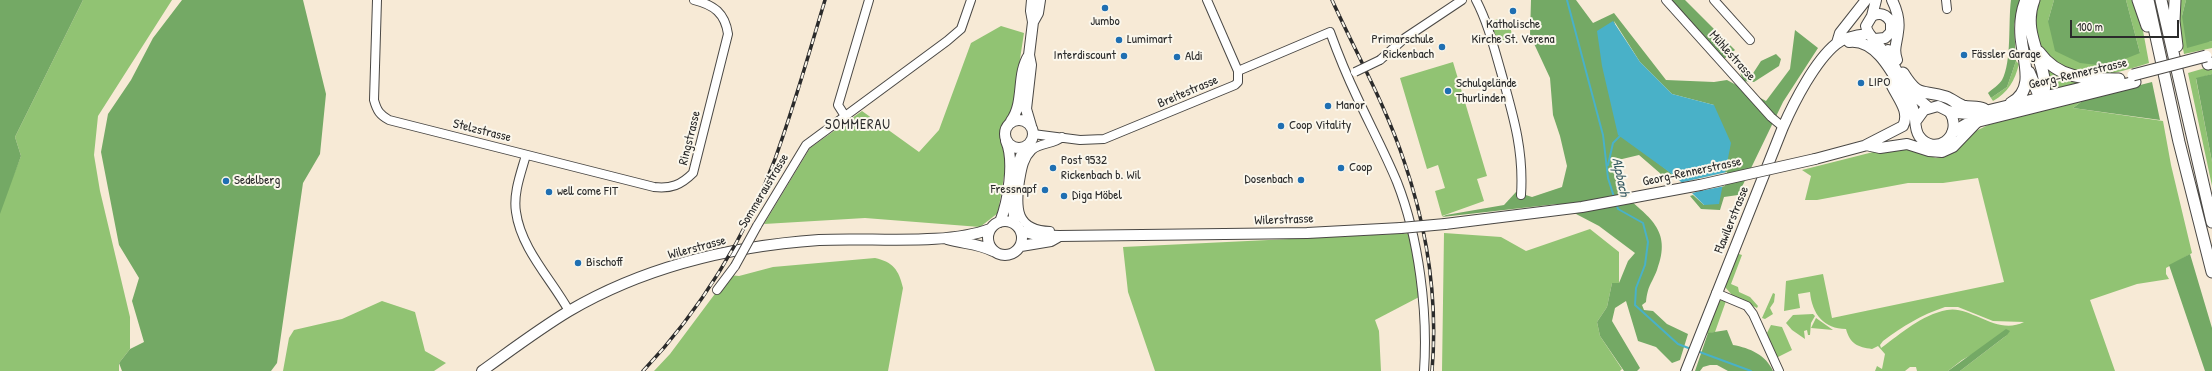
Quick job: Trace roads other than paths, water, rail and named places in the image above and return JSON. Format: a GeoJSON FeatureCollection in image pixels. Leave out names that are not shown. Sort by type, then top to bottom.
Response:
{"type":"FeatureCollection","features":[{"type":"Feature","properties":{"kind":"highway"},"geometry":{"type":"LineString","coordinates":[[2003,106],[2019,98],[2026,88],[2025,59],[2021,34],[2022,14],[2026,0]]}},
{"type":"Feature","properties":{"kind":"highway"},"geometry":{"type":"LineString","coordinates":[[2030,108],[2035,106],[2044,90],[2044,79],[2034,45],[2030,19],[2034,0]]}},
{"type":"Feature","properties":{"kind":"highway"},"geometry":{"type":"LineString","coordinates":[[2138,0],[2165,78]]}},
{"type":"Feature","properties":{"kind":"highway"},"geometry":{"type":"LineString","coordinates":[[2148,0],[2165,78],[2212,272]]}},
{"type":"Feature","properties":{"kind":"highway"},"geometry":{"type":"LineString","coordinates":[[2161,0],[2181,94],[2212,222]]}},
{"type":"Feature","properties":{"kind":"highway"},"geometry":{"type":"LineString","coordinates":[[2175,0],[2176,36],[2184,78],[2181,94]]}},
{"type":"Feature","properties":{"kind":"highway"},"geometry":{"type":"LineString","coordinates":[[2034,45],[2047,63],[2061,72],[2076,77],[2119,79]]}},
{"type":"Feature","properties":{"kind":"highway"},"geometry":{"type":"LineString","coordinates":[[2025,59],[2035,88],[2041,97],[2047,100],[2060,101]]}},
{"type":"Feature","properties":{"kind":"highway","name":"Georg-Rennerstrasse"},"geometry":{"type":"LineString","coordinates":[[1953,132],[1963,125],[1975,125],[2030,108],[2210,59]]}},
{"type":"Feature","properties":{"kind":"highway"},"geometry":{"type":"LineString","coordinates":[[1903,73],[1915,90],[1923,94],[1945,97],[1964,106],[1978,106],[1987,110]]}},
{"type":"Feature","properties":{"kind":"highway","name":"Georg-Rennerstrasse"},"geometry":{"type":"LineString","coordinates":[[1950,112],[1966,115],[2119,79],[2134,79]]}},
{"type":"Feature","properties":{"kind":"main road"},"geometry":{"type":"LineString","coordinates":[[1018,228],[1005,221],[1000,222],[990,229],[988,241],[993,251],[1003,256],[1008,256],[1013,254],[1021,246],[1022,241],[1013,206],[1019,157],[1026,146],[1030,143],[1032,130],[1026,109],[1031,65],[1029,55],[1033,22],[1031,11],[1032,0]]}},
{"type":"Feature","properties":{"kind":"main road"},"geometry":{"type":"LineString","coordinates":[[1033,22],[1038,13],[1040,0]]}},
{"type":"Feature","properties":{"kind":"main road","name":"Flawilerstrasse"},"geometry":{"type":"LineString","coordinates":[[1686,371],[1783,127],[1800,92],[1838,40],[1851,17],[1866,0]]}},
{"type":"Feature","properties":{"kind":"main road"},"geometry":{"type":"LineString","coordinates":[[1866,145],[1903,126],[1906,121],[1905,110],[1888,77],[1887,58],[1870,33],[1876,0]]}},
{"type":"Feature","properties":{"kind":"main road"},"geometry":{"type":"LineString","coordinates":[[1838,40],[1870,33],[1882,39],[1888,36],[1891,32],[1891,22],[1884,15],[1880,0]]}},
{"type":"Feature","properties":{"kind":"main road"},"geometry":{"type":"LineString","coordinates":[[1892,0],[1898,19],[1895,54],[1903,73]]}},
{"type":"Feature","properties":{"kind":"main road"},"geometry":{"type":"LineString","coordinates":[[1872,16],[1878,14],[1884,15]]}},
{"type":"Feature","properties":{"kind":"main road"},"geometry":{"type":"LineString","coordinates":[[1888,36],[1889,52],[1900,76],[1912,94],[1928,107]]}},
{"type":"Feature","properties":{"kind":"main road"},"geometry":{"type":"LineString","coordinates":[[1838,40],[1858,41],[1864,43],[1877,53],[1912,106],[1916,124],[1923,140],[1938,144],[1947,140],[1953,132],[1954,122],[1950,112],[1938,106],[1928,107],[1920,113],[1916,124]]}},
{"type":"Feature","properties":{"kind":"main road"},"geometry":{"type":"LineString","coordinates":[[1000,222],[1006,202],[1011,162],[1010,149],[1006,141],[1005,129],[1016,114],[1024,63],[1029,55]]}},
{"type":"Feature","properties":{"kind":"main road"},"geometry":{"type":"LineString","coordinates":[[1011,121],[1023,120],[1032,130]]}},
{"type":"Feature","properties":{"kind":"main road","name":"Georg-Rennerstrasse"},"geometry":{"type":"LineString","coordinates":[[1878,142],[1916,124]]}},
{"type":"Feature","properties":{"kind":"main road"},"geometry":{"type":"LineString","coordinates":[[1866,145],[1880,148],[1907,144],[1929,151],[1942,152],[1953,147],[1975,125]]}},
{"type":"Feature","properties":{"kind":"main road","name":"Georg-Rennerstrasse"},"geometry":{"type":"LineString","coordinates":[[1509,217],[1639,197],[1815,159],[1878,142],[1904,139],[1923,140]]}},
{"type":"Feature","properties":{"kind":"main road"},"geometry":{"type":"LineString","coordinates":[[1006,141],[1016,148],[1026,146]]}},
{"type":"Feature","properties":{"kind":"main road","name":"Wilerstrasse"},"geometry":{"type":"LineString","coordinates":[[1018,228],[1036,235],[1059,236],[1292,233],[1401,228],[1509,217]]}},
{"type":"Feature","properties":{"kind":"main road","name":"Wilerstrasse"},"geometry":{"type":"LineString","coordinates":[[482,371],[569,311],[647,276],[724,253],[768,244],[802,241],[945,238],[976,234],[990,229]]}},
{"type":"Feature","properties":{"kind":"main road","name":"Wilerstrasse"},"geometry":{"type":"LineString","coordinates":[[1021,246],[1051,241],[1059,236]]}},
{"type":"Feature","properties":{"kind":"main road","name":"Wilerstrasse"},"geometry":{"type":"LineString","coordinates":[[945,238],[960,243],[979,244],[993,251]]}},
{"type":"Feature","properties":{"kind":"street","name":"Stelzstrasse"},"geometry":{"type":"LineString","coordinates":[[377,0],[374,100],[381,116],[389,120],[526,155],[516,196],[516,211],[519,225],[545,274],[569,311]]}},
{"type":"Feature","properties":{"kind":"street","name":"Ringstrasse"},"geometry":{"type":"LineString","coordinates":[[526,155],[654,187],[666,188],[678,186],[686,181],[693,174],[697,162],[728,34],[726,22],[716,8],[694,0]]}},
{"type":"Feature","properties":{"kind":"street"},"geometry":{"type":"LineString","coordinates":[[845,116],[838,105],[869,0]]}},
{"type":"Feature","properties":{"kind":"street","name":"Sommeraustrasse"},"geometry":{"type":"LineString","coordinates":[[717,290],[735,266],[757,226],[806,145],[949,40],[961,29],[971,0]]}},
{"type":"Feature","properties":{"kind":"street"},"geometry":{"type":"LineString","coordinates":[[1207,0],[1238,71],[1330,32],[1348,77],[1398,184],[1414,233],[1419,264],[1425,331],[1424,371]]}},
{"type":"Feature","properties":{"kind":"street"},"geometry":{"type":"LineString","coordinates":[[1348,77],[1380,60],[1405,38],[1462,0]]}},
{"type":"Feature","properties":{"kind":"street"},"geometry":{"type":"LineString","coordinates":[[1476,0],[1489,31],[1517,131],[1523,168],[1521,195]]}},
{"type":"Feature","properties":{"kind":"street","name":"Mühlestrasse"},"geometry":{"type":"LineString","coordinates":[[1666,0],[1771,117],[1783,127]]}},
{"type":"Feature","properties":{"kind":"street"},"geometry":{"type":"LineString","coordinates":[[1714,0],[1750,40]]}},
{"type":"Feature","properties":{"kind":"street"},"geometry":{"type":"LineString","coordinates":[[1946,0],[1947,9]]}},
{"type":"Feature","properties":{"kind":"street","name":"Breitestrasse"},"geometry":{"type":"LineString","coordinates":[[1032,130],[1062,137],[1092,140],[1116,135],[1236,85],[1238,82],[1238,71]]}},
{"type":"Feature","properties":{"kind":"street","name":"Breitestrasse"},"geometry":{"type":"LineString","coordinates":[[1059,236],[1051,231],[1043,231],[1027,224],[1019,214],[1017,198],[1022,169],[1032,150],[1041,145],[1056,142],[1062,137]]}},
{"type":"Feature","properties":{"kind":"street"},"geometry":{"type":"LineString","coordinates":[[1716,293],[1747,306],[1753,314],[1778,371]]}},
{"type":"Feature","properties":{"kind":"water"},"geometry":{"type":"Polygon","coordinates":[[[1613,21],[1640,62],[1672,94],[1714,105],[1731,143],[1719,204],[1704,205],[1676,177],[1618,135],[1602,66],[1597,31],[1613,21]]]}},
{"type":"Feature","properties":{"kind":"waterway","name":"Alpbach"},"geometry":{"type":"LineString","coordinates":[[1567,0],[1603,135],[1608,178],[1614,197]]}},
{"type":"Feature","properties":{"kind":"waterway"},"geometry":{"type":"LineString","coordinates":[[1608,165],[1613,143],[1620,136]]}},
{"type":"Feature","properties":{"kind":"waterway","name":"Alpbach"},"geometry":{"type":"LineString","coordinates":[[1616,203],[1618,209],[1643,223],[1648,242],[1645,265],[1636,288],[1635,305],[1678,344],[1691,349]]}},
{"type":"Feature","properties":{"kind":"waterway","name":"Alpbach"},"geometry":{"type":"LineString","coordinates":[[1697,351],[1751,371]]}},
{"type":"Feature","properties":{"kind":"railway"},"geometry":{"type":"LineString","coordinates":[[643,371],[664,348],[702,298],[736,244],[750,216],[763,188],[782,139],[825,0]]}},
{"type":"Feature","properties":{"kind":"railway"},"geometry":{"type":"LineString","coordinates":[[1332,0],[1389,120],[1412,186],[1425,238],[1432,291],[1432,371]]}},
{"type":"Feature","properties":{"kind":"place","name":"Jumbo"},"geometry":{"type":"Point","coordinates":[1105,8]}},
{"type":"Feature","properties":{"kind":"place","name":"Katholische Kirche St. Verena"},"geometry":{"type":"Point","coordinates":[1513,11]}},
{"type":"Feature","properties":{"kind":"place","name":"Lumimart"},"geometry":{"type":"Point","coordinates":[1119,40]}},
{"type":"Feature","properties":{"kind":"place","name":"Primarschule Rickenbach"},"geometry":{"type":"Point","coordinates":[1442,47]}},
{"type":"Feature","properties":{"kind":"place","name":"Fässler Garage"},"geometry":{"type":"Point","coordinates":[1964,55]}},
{"type":"Feature","properties":{"kind":"place","name":"Interdiscount"},"geometry":{"type":"Point","coordinates":[1124,56]}},
{"type":"Feature","properties":{"kind":"place","name":"Aldi"},"geometry":{"type":"Point","coordinates":[1177,57]}},
{"type":"Feature","properties":{"kind":"place","name":"LIPO"},"geometry":{"type":"Point","coordinates":[1861,83]}},
{"type":"Feature","properties":{"kind":"place","name":"Schulgelände Thurlinden"},"geometry":{"type":"Point","coordinates":[1448,91]}},
{"type":"Feature","properties":{"kind":"place","name":"Manor"},"geometry":{"type":"Point","coordinates":[1328,106]}},
{"type":"Feature","properties":{"kind":"place","name":"Coop Vitality"},"geometry":{"type":"Point","coordinates":[1281,126]}},
{"type":"Feature","properties":{"kind":"place","name":"Post 9532 Rickenbach b. Wil"},"geometry":{"type":"Point","coordinates":[1053,168]}},
{"type":"Feature","properties":{"kind":"place","name":"Coop"},"geometry":{"type":"Point","coordinates":[1341,168]}},
{"type":"Feature","properties":{"kind":"place","name":"Dosenbach"},"geometry":{"type":"Point","coordinates":[1301,180]}},
{"type":"Feature","properties":{"kind":"place","name":"Sedelberg"},"geometry":{"type":"Point","coordinates":[226,181]}},
{"type":"Feature","properties":{"kind":"place","name":"Fressnapf"},"geometry":{"type":"Point","coordinates":[1045,190]}},
{"type":"Feature","properties":{"kind":"place","name":"well come FIT"},"geometry":{"type":"Point","coordinates":[549,192]}},
{"type":"Feature","properties":{"kind":"place","name":"Diga Möbel"},"geometry":{"type":"Point","coordinates":[1064,196]}},
{"type":"Feature","properties":{"kind":"place","name":"Bischoff"},"geometry":{"type":"Point","coordinates":[578,263]}},
{"type":"Feature","properties":{"kind":"district","name":"SOMMERAU"},"geometry":{"type":"Point","coordinates":[858,125]}}]}
